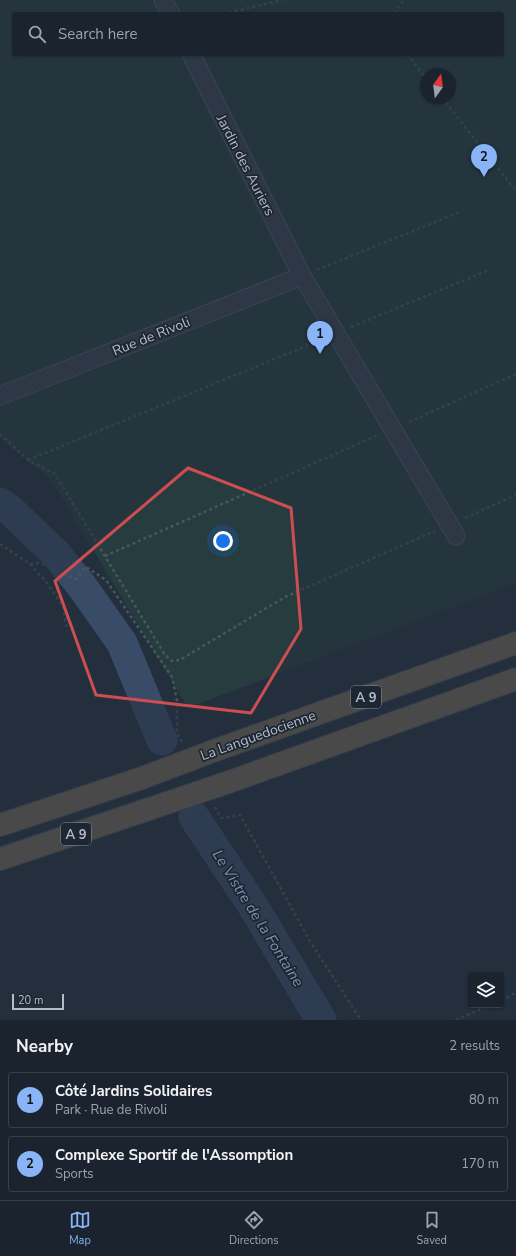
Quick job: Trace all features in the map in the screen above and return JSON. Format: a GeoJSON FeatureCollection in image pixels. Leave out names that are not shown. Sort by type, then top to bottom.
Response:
{"type":"FeatureCollection","features":[{"type":"Feature","properties":{"kind":"highway","name":"La Languedocienne"},"geometry":{"type":"LineString","coordinates":[[0,825],[142,778],[216,750],[516,643]]}},
{"type":"Feature","properties":{"kind":"highway","name":"A 9"},"geometry":{"type":"LineString","coordinates":[[0,859],[229,782],[516,679]]}},
{"type":"Feature","properties":{"kind":"street"},"geometry":{"type":"LineString","coordinates":[[163,0],[169,12]]}},
{"type":"Feature","properties":{"kind":"street","name":"Jardin des Auriers"},"geometry":{"type":"LineString","coordinates":[[192,56],[302,276],[453,530]]}},
{"type":"Feature","properties":{"kind":"street","name":"Rue de Rivoli"},"geometry":{"type":"LineString","coordinates":[[0,396],[302,276]]}},
{"type":"Feature","properties":{"kind":"path"},"geometry":{"type":"LineString","coordinates":[[232,12],[283,0]]}},
{"type":"Feature","properties":{"kind":"path"},"geometry":{"type":"LineString","coordinates":[[396,12],[404,0]]}},
{"type":"Feature","properties":{"kind":"path"},"geometry":{"type":"LineString","coordinates":[[409,56],[420,70]]}},
{"type":"Feature","properties":{"kind":"path"},"geometry":{"type":"LineString","coordinates":[[447,104],[516,191]]}},
{"type":"Feature","properties":{"kind":"path"},"geometry":{"type":"LineString","coordinates":[[302,276],[462,211]]}},
{"type":"Feature","properties":{"kind":"path"},"geometry":{"type":"LineString","coordinates":[[28,460],[489,270]]}},
{"type":"Feature","properties":{"kind":"path"},"geometry":{"type":"LineString","coordinates":[[105,556],[516,374]]}},
{"type":"Feature","properties":{"kind":"path"},"geometry":{"type":"LineString","coordinates":[[0,434],[28,460],[55,474],[165,656],[172,661],[180,660],[285,597],[453,530],[516,495]]}},
{"type":"Feature","properties":{"kind":"path"},"geometry":{"type":"LineString","coordinates":[[0,544],[30,564],[46,582],[63,606],[67,631]]}},
{"type":"Feature","properties":{"kind":"path"},"geometry":{"type":"LineString","coordinates":[[504,999],[516,993]]}},
{"type":"Feature","properties":{"kind":"path"},"geometry":{"type":"LineString","coordinates":[[456,1020],[483,1008]]}},
{"type":"Feature","properties":{"kind":"highlighted area"},"geometry":{"type":"Polygon","coordinates":[[[188,468],[291,508],[301,629],[251,713],[96,695],[55,581],[188,468]]]}},
{"type":"Feature","properties":{"kind":"green space"},"geometry":{"type":"Polygon","coordinates":[[[0,0],[516,0],[516,583],[188,708],[51,480],[0,438],[0,0]]]}},
{"type":"Feature","properties":{"kind":"waterway","name":"Le Vistre de la Fontaine"},"geometry":{"type":"LineString","coordinates":[[0,503],[11,511],[56,554],[81,585],[122,643],[162,740]]}},
{"type":"Feature","properties":{"kind":"waterway","name":"Le Vistre de la Fontaine"},"geometry":{"type":"LineString","coordinates":[[194,817],[253,906],[321,1020]]}},
{"type":"Feature","properties":{"kind":"place","name":"Complexe Sportif de l'Assomption"},"geometry":{"type":"Point","coordinates":[484,177]}},
{"type":"Feature","properties":{"kind":"place","name":"Côté Jardins Solidaires"},"geometry":{"type":"Point","coordinates":[320,354]}}]}
